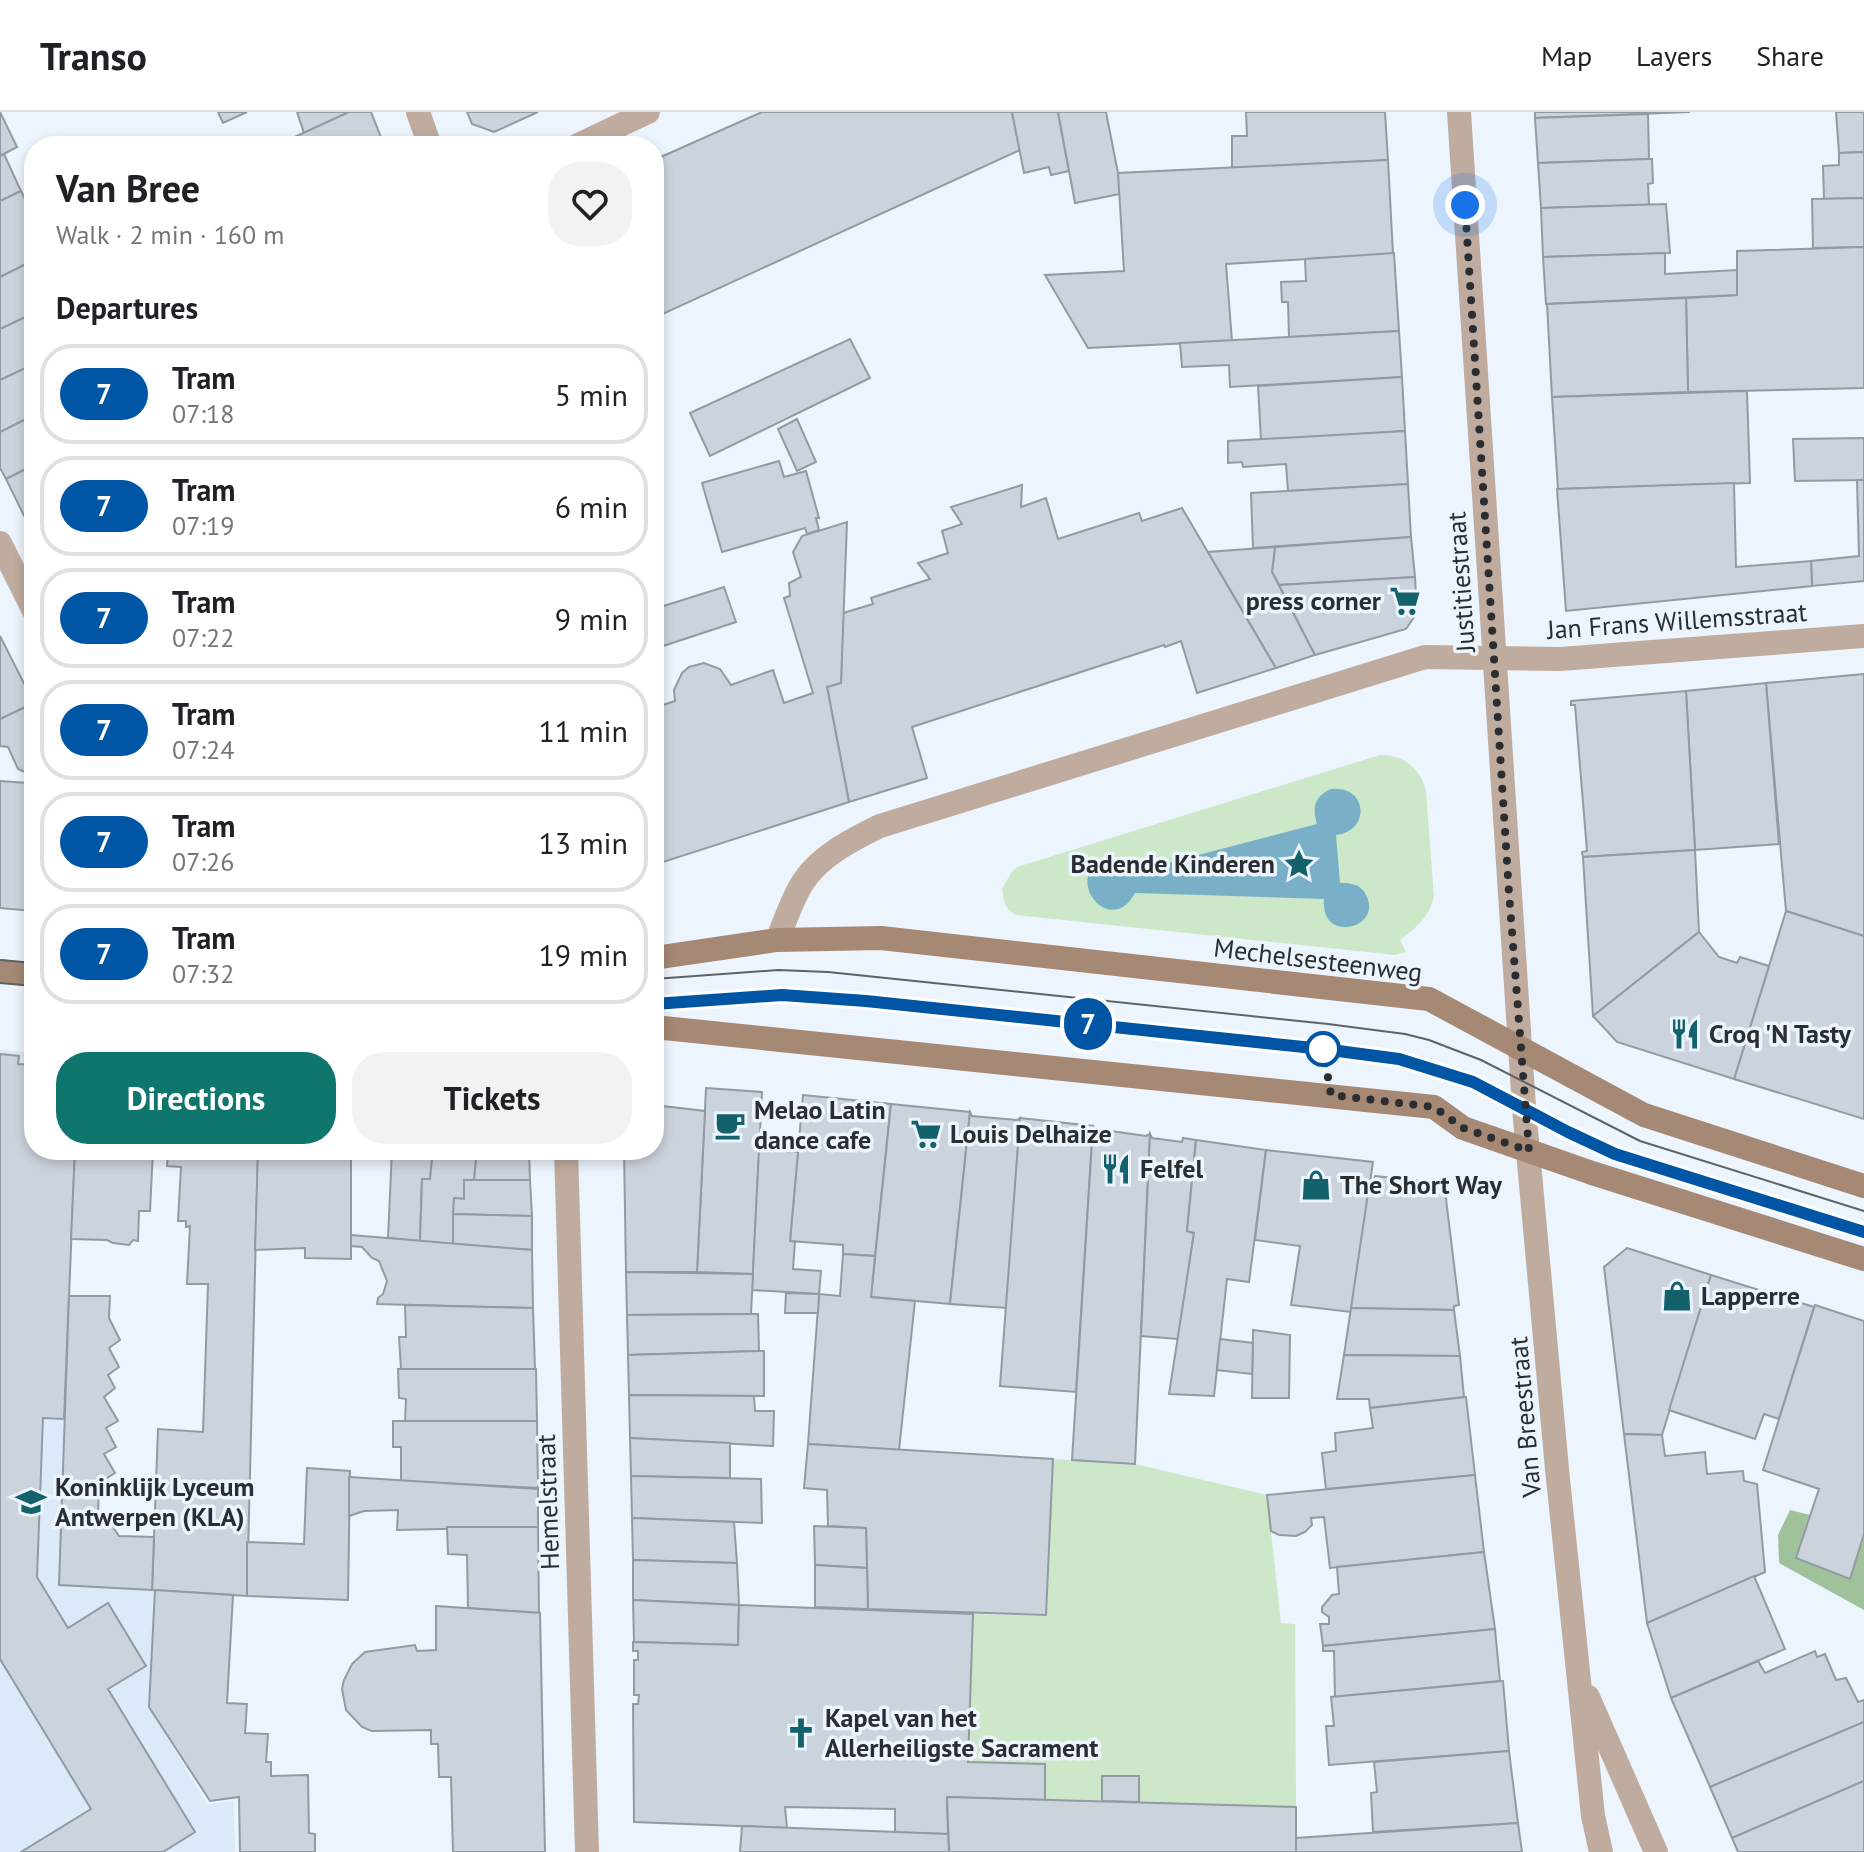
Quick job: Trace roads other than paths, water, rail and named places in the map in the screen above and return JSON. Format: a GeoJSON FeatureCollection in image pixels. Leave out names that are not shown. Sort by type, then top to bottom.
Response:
{"type":"FeatureCollection","features":[{"type":"Feature","properties":{"kind":"main road","name":"Mechelsesteenweg"},"geometry":{"type":"LineString","coordinates":[[664,957],[777,940],[881,938],[1429,999],[1644,1115],[1864,1186]]}},
{"type":"Feature","properties":{"kind":"main road"},"geometry":{"type":"LineString","coordinates":[[0,971],[24,974]]}},
{"type":"Feature","properties":{"kind":"main road"},"geometry":{"type":"LineString","coordinates":[[664,1028],[1434,1107],[1463,1128],[1864,1259]]}},
{"type":"Feature","properties":{"kind":"street"},"geometry":{"type":"LineString","coordinates":[[418,112],[426,136]]}},
{"type":"Feature","properties":{"kind":"street"},"geometry":{"type":"LineString","coordinates":[[597,136],[648,112]]}},
{"type":"Feature","properties":{"kind":"street","name":"Justitiestraat"},"geometry":{"type":"LineString","coordinates":[[1459,112],[1529,1151]]}},
{"type":"Feature","properties":{"kind":"street"},"geometry":{"type":"LineString","coordinates":[[0,543],[24,591]]}},
{"type":"Feature","properties":{"kind":"street","name":"Jan Frans Willemsstraat"},"geometry":{"type":"LineString","coordinates":[[1494,658],[1560,659],[1864,636]]}},
{"type":"Feature","properties":{"kind":"street"},"geometry":{"type":"LineString","coordinates":[[777,940],[803,882],[821,861],[851,840],[880,826],[1425,657],[1494,658]]}},
{"type":"Feature","properties":{"kind":"street","name":"Van Breestraat"},"geometry":{"type":"LineString","coordinates":[[1529,1151],[1557,1469],[1593,1816],[1601,1852]]}},
{"type":"Feature","properties":{"kind":"street","name":"Hemelstraat"},"geometry":{"type":"LineString","coordinates":[[566,1160],[587,1852]]}},
{"type":"Feature","properties":{"kind":"street","name":"Van Breestraat"},"geometry":{"type":"LineString","coordinates":[[1579,1677],[1656,1852]]}},
{"type":"Feature","properties":{"kind":"water"},"geometry":{"type":"Polygon","coordinates":[[[1331,789],[1352,794],[1360,809],[1360,818],[1355,826],[1336,835],[1340,883],[1358,886],[1366,895],[1369,907],[1360,923],[1340,927],[1331,922],[1325,913],[1324,899],[1135,893],[1125,906],[1114,910],[1094,900],[1089,890],[1088,879],[1092,869],[1104,862],[1120,863],[1133,872],[1317,824],[1316,804],[1321,795],[1331,789]]]}},
{"type":"Feature","properties":{"kind":"tram line"},"geometry":{"type":"LineString","coordinates":[[0,960],[24,962]]}},
{"type":"Feature","properties":{"kind":"tram line"},"geometry":{"type":"LineString","coordinates":[[664,978],[778,970],[828,972],[1405,1034],[1481,1060],[1640,1141],[1864,1211]]}},
{"type":"Feature","properties":{"kind":"tram line"},"geometry":{"type":"LineString","coordinates":[[0,983],[24,985]]}},
{"type":"Feature","properties":{"kind":"tram line"},"geometry":{"type":"LineString","coordinates":[[664,1003],[782,995],[866,1001],[1399,1059],[1458,1077],[1615,1154],[1864,1232]]}},
{"type":"Feature","properties":{"kind":"tram line","name":"7"},"geometry":{"type":"LineString","coordinates":[[664,1003],[782,995],[866,1001],[1399,1059],[1473,1082],[1615,1154],[1864,1232]]}},
{"type":"Feature","properties":{"kind":"place","name":"press corner"},"geometry":{"type":"Point","coordinates":[1405,601]}},
{"type":"Feature","properties":{"kind":"place","name":"Badende Kinderen"},"geometry":{"type":"Point","coordinates":[1299,864]}},
{"type":"Feature","properties":{"kind":"place","name":"Croq 'N Tasty"},"geometry":{"type":"Point","coordinates":[1685,1034]}},
{"type":"Feature","properties":{"kind":"place","name":"Melao Latin dance cafe"},"geometry":{"type":"Point","coordinates":[730,1125]}},
{"type":"Feature","properties":{"kind":"place","name":"Louis Delhaize"},"geometry":{"type":"Point","coordinates":[926,1134]}},
{"type":"Feature","properties":{"kind":"place","name":"Felfel"},"geometry":{"type":"Point","coordinates":[1116,1169]}},
{"type":"Feature","properties":{"kind":"place","name":"The Short Way"},"geometry":{"type":"Point","coordinates":[1316,1185]}},
{"type":"Feature","properties":{"kind":"place","name":"Lapperre"},"geometry":{"type":"Point","coordinates":[1677,1296]}},
{"type":"Feature","properties":{"kind":"place","name":"Koninklijk Lyceum Antwerpen (KLA)"},"geometry":{"type":"Point","coordinates":[31,1502]}},
{"type":"Feature","properties":{"kind":"place","name":"Kapel van het Allerheiligste Sacrament"},"geometry":{"type":"Point","coordinates":[801,1733]}}]}
